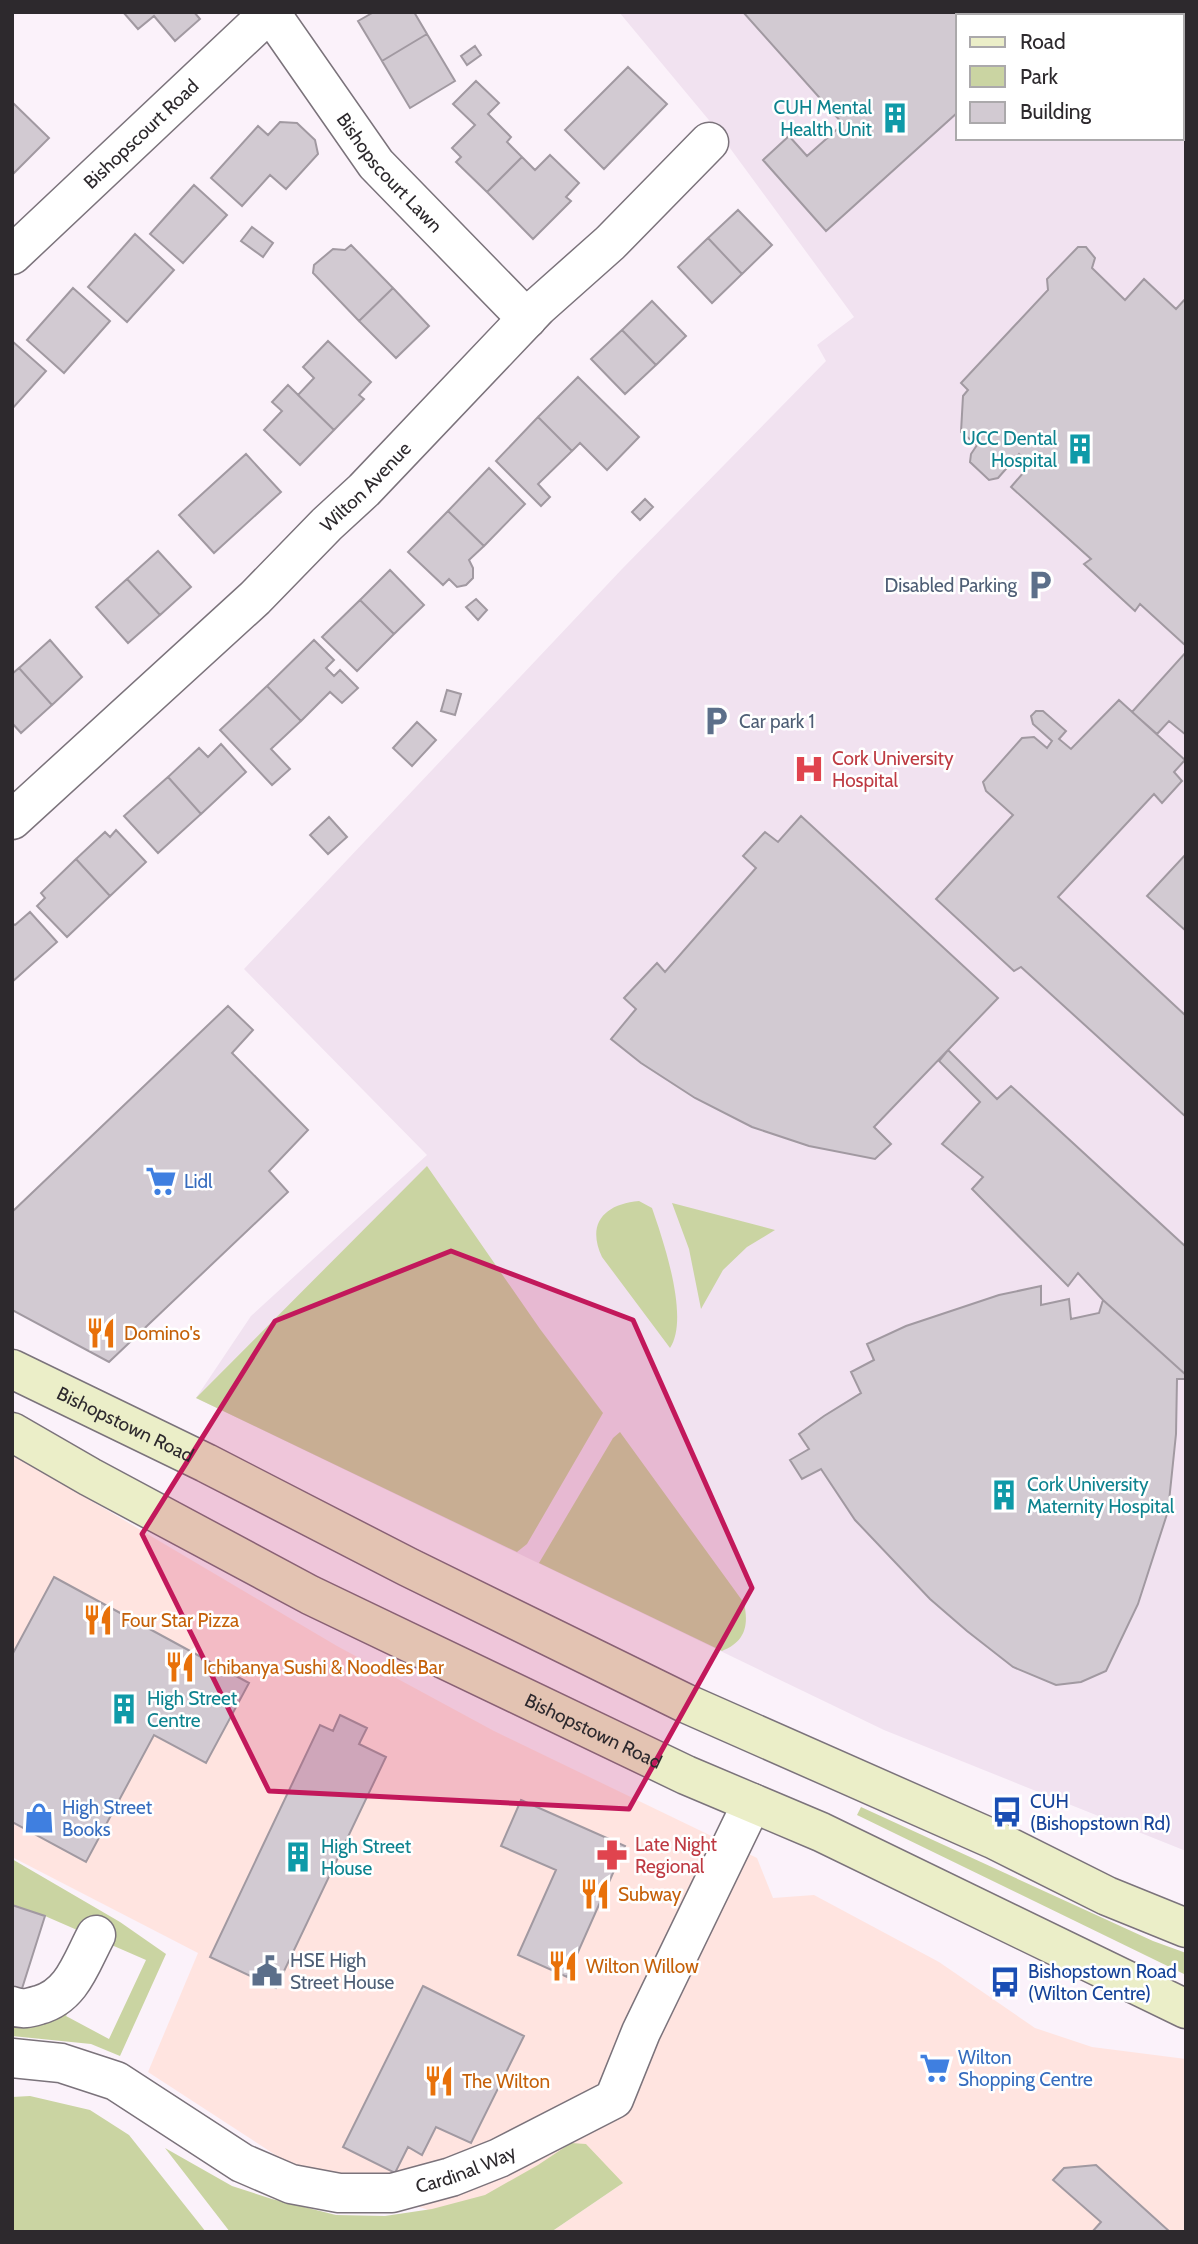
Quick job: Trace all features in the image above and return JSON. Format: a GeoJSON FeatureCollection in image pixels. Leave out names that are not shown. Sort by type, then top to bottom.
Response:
{"type":"FeatureCollection","features":[{"type":"Feature","properties":{"kind":"main road","name":"Bishopstown Road"},"geometry":{"type":"LineString","coordinates":[[12,1369],[685,1703],[993,1839],[1107,1896],[1186,1928]]}},
{"type":"Feature","properties":{"kind":"main road","name":"Bishopstown Road"},"geometry":{"type":"LineString","coordinates":[[12,1432],[90,1478],[310,1595],[686,1775],[821,1832],[1186,2009]]}},
{"type":"Feature","properties":{"kind":"street","name":"Bishopscourt Road"},"geometry":{"type":"LineString","coordinates":[[12,255],[270,12]]}},
{"type":"Feature","properties":{"kind":"street","name":"Bishopscourt Lawn"},"geometry":{"type":"LineString","coordinates":[[270,12],[376,164],[527,319]]}},
{"type":"Feature","properties":{"kind":"street","name":"Wilton Avenue"},"geometry":{"type":"LineString","coordinates":[[12,820],[255,598],[364,490],[527,319],[610,243],[709,142]]}},
{"type":"Feature","properties":{"kind":"street","name":"Cardinal Way"},"geometry":{"type":"LineString","coordinates":[[12,2057],[61,2063],[116,2081],[243,2164],[291,2184],[339,2193],[392,2193],[451,2177],[499,2158],[614,2099],[641,2032],[752,1803]]}},
{"type":"Feature","properties":{"kind":"street"},"geometry":{"type":"LineString","coordinates":[[12,2006],[22,2009],[52,2001],[69,1987],[96,1935]]}},
{"type":"Feature","properties":{"kind":"highlighted area"},"geometry":{"type":"Polygon","coordinates":[[[451,1251],[633,1320],[752,1588],[629,1809],[269,1791],[142,1534],[275,1321],[451,1251]]]}},
{"type":"Feature","properties":{"kind":"shaded area","name":"Cork University Hospital"},"geometry":{"type":"Polygon","coordinates":[[[619,12],[1186,12],[1186,1851],[884,1730],[196,1398],[251,1316],[427,1155],[244,969],[622,569],[826,361],[817,345],[854,317],[713,125],[619,12]]]}},
{"type":"Feature","properties":{"kind":"shaded area"},"geometry":{"type":"Polygon","coordinates":[[[12,1454],[337,1646],[494,1731],[757,1858],[773,1898],[814,1895],[939,1962],[1035,2028],[1092,2047],[1186,2059],[1186,2232],[551,2232],[620,2185],[474,2224],[297,2169],[148,2072],[198,1953],[12,1857],[12,1454]]]}},
{"type":"Feature","properties":{"kind":"green space"},"geometry":{"type":"Polygon","coordinates":[[[427,1166],[540,1329],[603,1413],[527,1544],[517,1552],[196,1398],[427,1166]]]}},
{"type":"Feature","properties":{"kind":"green space"},"geometry":{"type":"Polygon","coordinates":[[[639,1201],[652,1208],[673,1279],[677,1318],[670,1348],[602,1257],[598,1245],[596,1234],[602,1217],[617,1206],[639,1201]]]}},
{"type":"Feature","properties":{"kind":"green space"},"geometry":{"type":"Polygon","coordinates":[[[672,1203],[775,1230],[747,1247],[723,1270],[701,1309],[689,1249],[672,1203]]]}},
{"type":"Feature","properties":{"kind":"green space"},"geometry":{"type":"Polygon","coordinates":[[[620,1432],[744,1603],[744,1632],[736,1643],[722,1651],[539,1563],[613,1438],[620,1432]]]}},
{"type":"Feature","properties":{"kind":"green space"},"geometry":{"type":"Polygon","coordinates":[[[861,1807],[1153,1941],[1186,1953],[1186,1975],[857,1815],[861,1807]]]}},
{"type":"Feature","properties":{"kind":"green space"},"geometry":{"type":"Polygon","coordinates":[[[12,1859],[120,1922],[166,1954],[120,2056],[91,2044],[12,2036],[12,2020],[74,2001],[66,2016],[109,2039],[146,1960],[45,1916],[12,1905],[12,1859]]]}},
{"type":"Feature","properties":{"kind":"green space"},"geometry":{"type":"Polygon","coordinates":[[[30,2096],[90,2110],[129,2135],[206,2232],[12,2232],[12,2097],[30,2096]]]}},
{"type":"Feature","properties":{"kind":"green space"},"geometry":{"type":"Polygon","coordinates":[[[571,2143],[586,2144],[623,2183],[551,2232],[230,2232],[165,2148],[232,2186],[272,2199],[336,2215],[385,2216],[432,2209],[485,2195],[571,2143]]]}},
{"type":"Feature","properties":{"kind":"building"},"geometry":{"type":"Polygon","coordinates":[[[123,12],[194,12],[200,19],[175,41],[154,16],[138,29],[123,12]]]}},
{"type":"Feature","properties":{"kind":"building"},"geometry":{"type":"Polygon","coordinates":[[[374,12],[414,12],[427,34],[382,61],[358,21],[374,12]]]}},
{"type":"Feature","properties":{"kind":"building","name":"CUH Mental Health Unit"},"geometry":{"type":"Polygon","coordinates":[[[743,12],[1010,14],[956,14],[956,114],[826,231],[763,160],[789,136],[807,156],[843,124],[743,12]]]}},
{"type":"Feature","properties":{"kind":"building"},"geometry":{"type":"Polygon","coordinates":[[[427,34],[455,81],[410,108],[382,61],[427,34]]]}},
{"type":"Feature","properties":{"kind":"building"},"geometry":{"type":"Polygon","coordinates":[[[475,46],[481,55],[467,65],[461,56],[475,46]]]}},
{"type":"Feature","properties":{"kind":"building"},"geometry":{"type":"Polygon","coordinates":[[[628,67],[667,104],[604,169],[565,130],[628,67]]]}},
{"type":"Feature","properties":{"kind":"building"},"geometry":{"type":"Polygon","coordinates":[[[476,81],[499,103],[488,114],[511,137],[507,142],[522,157],[487,192],[456,162],[461,157],[452,148],[475,125],[453,104],[476,81]]]}},
{"type":"Feature","properties":{"kind":"building"},"geometry":{"type":"Polygon","coordinates":[[[12,102],[49,138],[14,173],[12,171],[12,102]]]}},
{"type":"Feature","properties":{"kind":"building"},"geometry":{"type":"Polygon","coordinates":[[[280,122],[297,123],[315,140],[318,154],[286,189],[270,175],[242,206],[211,178],[258,126],[268,135],[280,122]]]}},
{"type":"Feature","properties":{"kind":"building"},"geometry":{"type":"Polygon","coordinates":[[[550,155],[579,183],[566,197],[571,201],[533,239],[487,192],[522,157],[535,170],[550,155]]]}},
{"type":"Feature","properties":{"kind":"building"},"geometry":{"type":"Polygon","coordinates":[[[194,185],[227,215],[183,263],[150,234],[194,185]]]}},
{"type":"Feature","properties":{"kind":"building"},"geometry":{"type":"Polygon","coordinates":[[[738,210],[772,245],[742,274],[708,238],[738,210]]]}},
{"type":"Feature","properties":{"kind":"building"},"geometry":{"type":"Polygon","coordinates":[[[252,227],[273,243],[263,257],[241,241],[252,227]]]}},
{"type":"Feature","properties":{"kind":"building"},"geometry":{"type":"Polygon","coordinates":[[[135,234],[174,270],[127,322],[88,287],[135,234]]]}},
{"type":"Feature","properties":{"kind":"building"},"geometry":{"type":"Polygon","coordinates":[[[708,238],[742,274],[712,303],[678,267],[708,238]]]}},
{"type":"Feature","properties":{"kind":"building"},"geometry":{"type":"Polygon","coordinates":[[[351,245],[393,288],[359,321],[313,273],[314,265],[333,249],[345,250],[351,245]]]}},
{"type":"Feature","properties":{"kind":"building","name":"UCC Dental Hospital"},"geometry":{"type":"Polygon","coordinates":[[[1078,247],[1086,247],[1095,258],[1092,268],[1125,300],[1144,279],[1176,309],[1186,298],[1186,646],[1140,604],[1135,611],[1084,564],[1091,559],[1011,487],[1030,465],[1019,454],[998,478],[989,480],[970,462],[971,454],[977,445],[961,432],[963,396],[968,390],[961,383],[1048,290],[1047,279],[1078,247]]]}},
{"type":"Feature","properties":{"kind":"building"},"geometry":{"type":"Polygon","coordinates":[[[73,288],[110,321],[64,373],[27,340],[73,288]]]}},
{"type":"Feature","properties":{"kind":"building"},"geometry":{"type":"Polygon","coordinates":[[[393,288],[429,326],[396,358],[359,321],[393,288]]]}},
{"type":"Feature","properties":{"kind":"building"},"geometry":{"type":"Polygon","coordinates":[[[652,301],[686,336],[656,365],[622,330],[652,301]]]}},
{"type":"Feature","properties":{"kind":"building"},"geometry":{"type":"Polygon","coordinates":[[[622,330],[656,365],[625,394],[591,359],[622,330]]]}},
{"type":"Feature","properties":{"kind":"building"},"geometry":{"type":"Polygon","coordinates":[[[12,341],[46,371],[12,409],[12,341]]]}},
{"type":"Feature","properties":{"kind":"building"},"geometry":{"type":"Polygon","coordinates":[[[328,341],[371,382],[359,395],[364,399],[334,430],[298,395],[314,378],[303,367],[328,341]]]}},
{"type":"Feature","properties":{"kind":"building"},"geometry":{"type":"Polygon","coordinates":[[[578,377],[639,437],[607,470],[580,443],[572,451],[538,417],[578,377]]]}},
{"type":"Feature","properties":{"kind":"building"},"geometry":{"type":"Polygon","coordinates":[[[288,385],[334,430],[300,465],[264,430],[282,411],[272,402],[288,385]]]}},
{"type":"Feature","properties":{"kind":"building"},"geometry":{"type":"Polygon","coordinates":[[[538,417],[572,451],[538,484],[550,497],[541,506],[496,461],[538,417]]]}},
{"type":"Feature","properties":{"kind":"building"},"geometry":{"type":"Polygon","coordinates":[[[246,454],[281,492],[214,553],[179,515],[246,454]]]}},
{"type":"Feature","properties":{"kind":"building"},"geometry":{"type":"Polygon","coordinates":[[[489,468],[525,504],[484,546],[448,511],[489,468]]]}},
{"type":"Feature","properties":{"kind":"building"},"geometry":{"type":"Polygon","coordinates":[[[645,499],[653,507],[640,520],[632,512],[645,499]]]}},
{"type":"Feature","properties":{"kind":"building"},"geometry":{"type":"Polygon","coordinates":[[[448,511],[484,546],[469,560],[473,568],[473,578],[466,585],[457,587],[449,579],[443,585],[408,552],[448,511]]]}},
{"type":"Feature","properties":{"kind":"building"},"geometry":{"type":"Polygon","coordinates":[[[158,551],[191,587],[160,615],[127,579],[158,551]]]}},
{"type":"Feature","properties":{"kind":"building"},"geometry":{"type":"Polygon","coordinates":[[[390,570],[424,605],[394,634],[360,600],[390,570]]]}},
{"type":"Feature","properties":{"kind":"building"},"geometry":{"type":"Polygon","coordinates":[[[127,579],[160,615],[128,643],[96,607],[127,579]]]}},
{"type":"Feature","properties":{"kind":"building"},"geometry":{"type":"Polygon","coordinates":[[[476,599],[487,610],[478,620],[466,607],[476,599]]]}},
{"type":"Feature","properties":{"kind":"building"},"geometry":{"type":"Polygon","coordinates":[[[360,600],[394,634],[357,671],[322,637],[360,600]]]}},
{"type":"Feature","properties":{"kind":"building"},"geometry":{"type":"Polygon","coordinates":[[[50,640],[82,677],[52,705],[19,668],[50,640]]]}},
{"type":"Feature","properties":{"kind":"building"},"geometry":{"type":"Polygon","coordinates":[[[314,640],[334,660],[326,668],[334,676],[340,670],[358,688],[342,703],[330,692],[301,721],[267,686],[314,640]]]}},
{"type":"Feature","properties":{"kind":"building"},"geometry":{"type":"Polygon","coordinates":[[[1186,652],[1186,735],[1169,721],[1157,734],[1132,712],[1186,652]]]}},
{"type":"Feature","properties":{"kind":"building"},"geometry":{"type":"Polygon","coordinates":[[[19,668],[52,705],[21,733],[12,723],[12,674],[19,668]]]}},
{"type":"Feature","properties":{"kind":"building"},"geometry":{"type":"Polygon","coordinates":[[[267,686],[301,721],[271,749],[290,769],[272,785],[220,730],[267,686]]]}},
{"type":"Feature","properties":{"kind":"building"},"geometry":{"type":"Polygon","coordinates":[[[447,690],[461,694],[455,715],[441,711],[447,690]]]}},
{"type":"Feature","properties":{"kind":"building","name":"Cork University Hospital"},"geometry":{"type":"Polygon","coordinates":[[[1119,700],[1185,760],[1174,772],[1182,781],[1162,803],[1154,794],[1058,897],[1186,1016],[1186,1117],[1021,967],[1014,971],[936,899],[1013,815],[986,791],[983,782],[1022,738],[1034,737],[1047,748],[1052,741],[1033,724],[1031,716],[1036,711],[1043,711],[1066,731],[1059,739],[1071,749],[1119,700]]]}},
{"type":"Feature","properties":{"kind":"building"},"geometry":{"type":"Polygon","coordinates":[[[417,722],[436,740],[412,766],[393,748],[417,722]]]}},
{"type":"Feature","properties":{"kind":"building"},"geometry":{"type":"Polygon","coordinates":[[[221,744],[246,772],[201,814],[168,777],[199,748],[208,757],[221,744]]]}},
{"type":"Feature","properties":{"kind":"building"},"geometry":{"type":"Polygon","coordinates":[[[168,777],[201,814],[158,853],[124,816],[168,777]]]}},
{"type":"Feature","properties":{"kind":"building"},"geometry":{"type":"Polygon","coordinates":[[[801,816],[998,998],[874,1127],[891,1144],[875,1159],[809,1146],[752,1127],[695,1098],[641,1063],[611,1039],[636,1009],[624,998],[657,963],[665,972],[756,868],[743,856],[765,832],[778,842],[801,816]]]}},
{"type":"Feature","properties":{"kind":"building"},"geometry":{"type":"Polygon","coordinates":[[[329,817],[347,837],[328,854],[310,835],[329,817]]]}},
{"type":"Feature","properties":{"kind":"building"},"geometry":{"type":"Polygon","coordinates":[[[116,830],[146,862],[110,896],[76,859],[105,832],[110,837],[116,830]]]}},
{"type":"Feature","properties":{"kind":"building"},"geometry":{"type":"Polygon","coordinates":[[[1186,854],[1186,931],[1147,896],[1186,854]]]}},
{"type":"Feature","properties":{"kind":"building"},"geometry":{"type":"Polygon","coordinates":[[[76,859],[110,896],[67,937],[37,906],[45,898],[41,893],[76,859]]]}},
{"type":"Feature","properties":{"kind":"building"},"geometry":{"type":"Polygon","coordinates":[[[30,912],[57,942],[12,982],[12,923],[15,925],[30,912]]]}},
{"type":"Feature","properties":{"kind":"building","name":"Lidl"},"geometry":{"type":"Polygon","coordinates":[[[228,1006],[253,1030],[232,1053],[308,1130],[269,1171],[288,1192],[109,1362],[12,1310],[12,1212],[228,1006]]]}},
{"type":"Feature","properties":{"kind":"building"},"geometry":{"type":"Polygon","coordinates":[[[948,1050],[997,1099],[1011,1086],[1186,1247],[1186,1375],[1103,1300],[1078,1273],[1068,1286],[972,1189],[983,1177],[942,1144],[980,1102],[939,1061],[948,1050]]]}},
{"type":"Feature","properties":{"kind":"building","name":"Cork University Maternity Hospital"},"geometry":{"type":"Polygon","coordinates":[[[1041,1286],[1041,1305],[1069,1299],[1071,1319],[1099,1313],[1103,1300],[1186,1375],[1186,1379],[1177,1379],[1176,1434],[1168,1511],[1138,1604],[1106,1671],[1081,1682],[1056,1685],[1013,1667],[967,1631],[930,1599],[855,1520],[821,1469],[802,1479],[790,1460],[809,1449],[799,1434],[861,1393],[851,1372],[874,1360],[867,1344],[906,1326],[999,1295],[1041,1286]]]}},
{"type":"Feature","properties":{"kind":"building","name":"High Street Centre"},"geometry":{"type":"Polygon","coordinates":[[[54,1577],[249,1683],[206,1763],[154,1735],[86,1862],[12,1822],[12,1655],[54,1577]]]}},
{"type":"Feature","properties":{"kind":"building","name":"High Street House"},"geometry":{"type":"Polygon","coordinates":[[[340,1715],[367,1728],[359,1744],[386,1757],[276,1988],[210,1957],[320,1725],[333,1731],[340,1715]]]}},
{"type":"Feature","properties":{"kind":"building"},"geometry":{"type":"Polygon","coordinates":[[[521,1800],[625,1846],[567,1977],[518,1955],[556,1870],[501,1846],[521,1800]]]}},
{"type":"Feature","properties":{"kind":"building"},"geometry":{"type":"Polygon","coordinates":[[[12,1905],[45,1916],[19,1998],[12,1996],[12,1905]]]}},
{"type":"Feature","properties":{"kind":"building","name":"The Wilton"},"geometry":{"type":"Polygon","coordinates":[[[423,1986],[524,2036],[471,2143],[436,2127],[422,2155],[408,2147],[395,2173],[343,2147],[423,1986]]]}},
{"type":"Feature","properties":{"kind":"building"},"geometry":{"type":"Polygon","coordinates":[[[1096,2165],[1170,2232],[1092,2232],[1101,2222],[1053,2180],[1064,2168],[1096,2165]]]}},
{"type":"Feature","properties":{"kind":"place","name":"CUH Mental Health Unit"},"geometry":{"type":"Point","coordinates":[895,118]}},
{"type":"Feature","properties":{"kind":"place","name":"UCC Dental Hospital"},"geometry":{"type":"Point","coordinates":[1080,449]}},
{"type":"Feature","properties":{"kind":"place","name":"Disabled Parking"},"geometry":{"type":"Point","coordinates":[1040,585]}},
{"type":"Feature","properties":{"kind":"place","name":"Car park 1"},"geometry":{"type":"Point","coordinates":[716,721]}},
{"type":"Feature","properties":{"kind":"place","name":"Cork University Hospital"},"geometry":{"type":"Point","coordinates":[809,769]}},
{"type":"Feature","properties":{"kind":"place","name":"Lidl"},"geometry":{"type":"Point","coordinates":[161,1181]}},
{"type":"Feature","properties":{"kind":"place","name":"Domino's"},"geometry":{"type":"Point","coordinates":[101,1333]}},
{"type":"Feature","properties":{"kind":"place","name":"Cork University Maternity Hospital"},"geometry":{"type":"Point","coordinates":[1004,1495]}},
{"type":"Feature","properties":{"kind":"place","name":"Four Star Pizza"},"geometry":{"type":"Point","coordinates":[98,1620]}},
{"type":"Feature","properties":{"kind":"place","name":"Ichibanya Sushi & Noodles Bar"},"geometry":{"type":"Point","coordinates":[180,1667]}},
{"type":"Feature","properties":{"kind":"place","name":"High Street Centre"},"geometry":{"type":"Point","coordinates":[124,1709]}},
{"type":"Feature","properties":{"kind":"place","name":"CUH (Bishopstown Rd)"},"geometry":{"type":"Point","coordinates":[1007,1812]}},
{"type":"Feature","properties":{"kind":"place","name":"High Street Books"},"geometry":{"type":"Point","coordinates":[39,1818]}},
{"type":"Feature","properties":{"kind":"place","name":"Late Night Regional"},"geometry":{"type":"Point","coordinates":[612,1855]}},
{"type":"Feature","properties":{"kind":"place","name":"High Street House"},"geometry":{"type":"Point","coordinates":[298,1857]}},
{"type":"Feature","properties":{"kind":"place","name":"Subway"},"geometry":{"type":"Point","coordinates":[595,1894]}},
{"type":"Feature","properties":{"kind":"place","name":"Wilton Willow"},"geometry":{"type":"Point","coordinates":[563,1966]}},
{"type":"Feature","properties":{"kind":"place","name":"HSE High Street House"},"geometry":{"type":"Point","coordinates":[267,1971]}},
{"type":"Feature","properties":{"kind":"place","name":"Bishopstown Road (Wilton Centre)"},"geometry":{"type":"Point","coordinates":[1005,1982]}},
{"type":"Feature","properties":{"kind":"place","name":"Wilton Shopping Centre"},"geometry":{"type":"Point","coordinates":[935,2068]}},
{"type":"Feature","properties":{"kind":"place","name":"The Wilton"},"geometry":{"type":"Point","coordinates":[439,2081]}}]}
